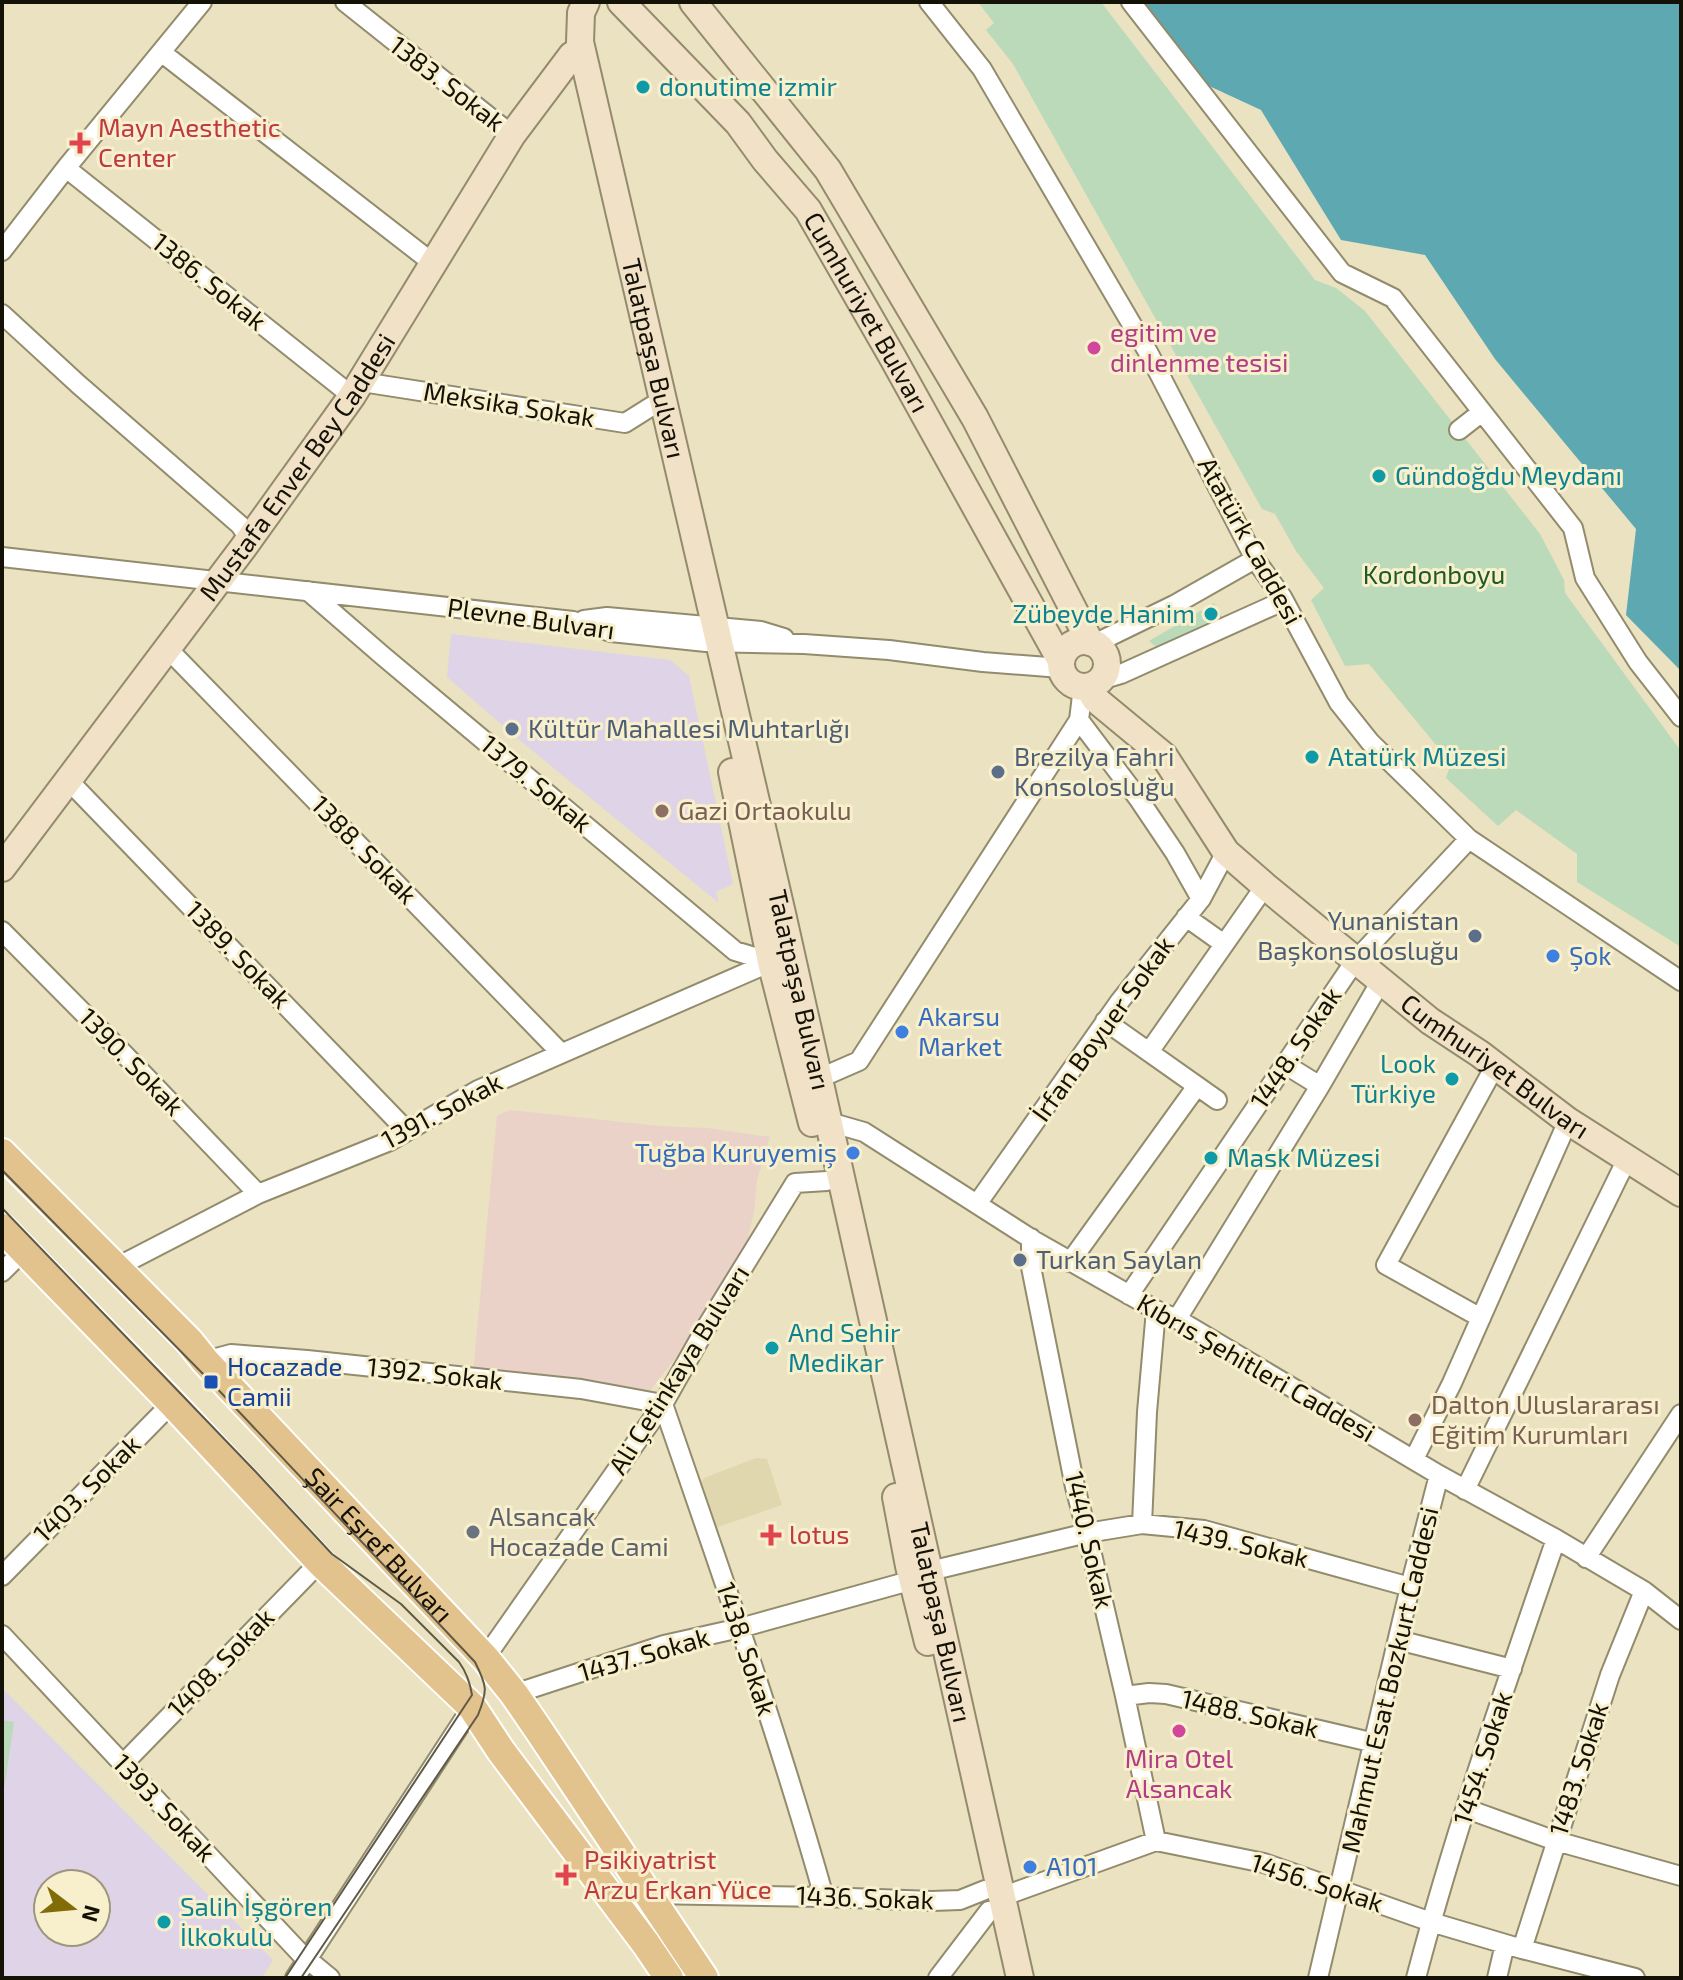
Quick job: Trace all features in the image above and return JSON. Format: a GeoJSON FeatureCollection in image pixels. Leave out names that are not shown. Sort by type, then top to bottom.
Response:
{"type":"FeatureCollection","features":[{"type":"Feature","properties":{"kind":"main road","name":"Talatpaşa Bulvarı"},"geometry":{"type":"LineString","coordinates":[[567,2],[572,55],[671,494],[711,635],[771,962],[922,1575]]}},
{"type":"Feature","properties":{"kind":"main road","name":"Talatpaşa Bulvarı"},"geometry":{"type":"LineString","coordinates":[[586,2],[581,13],[580,42],[711,635],[820,1078],[953,1739],[991,1899],[1002,1978]]}},
{"type":"Feature","properties":{"kind":"main road","name":"Cumhuriyet Bulvarı"},"geometry":{"type":"LineString","coordinates":[[621,2],[738,123],[808,210],[1061,665]]}},
{"type":"Feature","properties":{"kind":"main road","name":"Cumhuriyet Bulvarı"},"geometry":{"type":"LineString","coordinates":[[693,2],[828,170],[975,418],[1092,643]]}},
{"type":"Feature","properties":{"kind":"main road","name":"Mustafa Enver Bey Caddesi"},"geometry":{"type":"LineString","coordinates":[[2,868],[219,581],[357,389],[512,135],[572,55]]}},
{"type":"Feature","properties":{"kind":"main road"},"geometry":{"type":"LineString","coordinates":[[1075,643],[1092,643],[1100,648],[1107,667],[1091,685],[1077,686],[1066,680],[1061,665],[1063,653],[1075,643]]}},
{"type":"Feature","properties":{"kind":"main road","name":"Cumhuriyet Bulvarı"},"geometry":{"type":"LineString","coordinates":[[1091,685],[1095,699],[1164,756],[1226,852],[1265,886],[1430,1021],[1568,1121],[1681,1193]]}},
{"type":"Feature","properties":{"kind":"main road","name":"Şair Eşref Bulvarı"},"geometry":{"type":"LineString","coordinates":[[2,1153],[189,1341],[485,1658],[514,1694],[704,1978]]}},
{"type":"Feature","properties":{"kind":"main road","name":"Şair Eşref Bulvarı"},"geometry":{"type":"LineString","coordinates":[[2,1228],[172,1403],[320,1562],[472,1707],[501,1751],[669,1978]]}},
{"type":"Feature","properties":{"kind":"main road","name":"Talatpaşa Bulvarı"},"geometry":{"type":"LineString","coordinates":[[991,1899],[1020,1978]]}},
{"type":"Feature","properties":{"kind":"street"},"geometry":{"type":"LineString","coordinates":[[2,251],[202,2]]}},
{"type":"Feature","properties":{"kind":"street","name":"1383. Sokak"},"geometry":{"type":"LineString","coordinates":[[345,2],[512,135]]}},
{"type":"Feature","properties":{"kind":"street","name":"Atatürk Caddesi"},"geometry":{"type":"LineString","coordinates":[[929,2],[982,69],[1140,338],[1255,559],[1283,601],[1339,703],[1370,742],[1469,839],[1681,981]]}},
{"type":"Feature","properties":{"kind":"street"},"geometry":{"type":"LineString","coordinates":[[1131,2],[1342,273],[1393,298],[1573,528],[1585,578],[1638,662],[1681,717]]}},
{"type":"Feature","properties":{"kind":"street"},"geometry":{"type":"LineString","coordinates":[[161,52],[434,264]]}},
{"type":"Feature","properties":{"kind":"street","name":"1386. Sokak"},"geometry":{"type":"LineString","coordinates":[[66,168],[357,389]]}},
{"type":"Feature","properties":{"kind":"street"},"geometry":{"type":"LineString","coordinates":[[2,314],[240,525],[246,534],[243,548]]}},
{"type":"Feature","properties":{"kind":"street","name":"Meksika Sokak"},"geometry":{"type":"LineString","coordinates":[[357,389],[625,423],[652,406]]}},
{"type":"Feature","properties":{"kind":"street"},"geometry":{"type":"LineString","coordinates":[[1459,430],[1482,412]]}},
{"type":"Feature","properties":{"kind":"street","name":"Plevne Bulvarı"},"geometry":{"type":"LineString","coordinates":[[2,557],[573,621],[607,617],[711,635]]}},
{"type":"Feature","properties":{"kind":"street"},"geometry":{"type":"LineString","coordinates":[[1092,643],[1174,605],[1255,559]]}},
{"type":"Feature","properties":{"kind":"street","name":"1379. Sokak"},"geometry":{"type":"LineString","coordinates":[[308,591],[735,951],[771,962]]}},
{"type":"Feature","properties":{"kind":"street"},"geometry":{"type":"LineString","coordinates":[[820,1078],[859,1061],[1079,720],[1091,685],[1283,601]]}},
{"type":"Feature","properties":{"kind":"street"},"geometry":{"type":"LineString","coordinates":[[711,635],[889,650],[983,662],[1061,665]]}},
{"type":"Feature","properties":{"kind":"street","name":"1388. Sokak"},"geometry":{"type":"LineString","coordinates":[[168,649],[560,1052]]}},
{"type":"Feature","properties":{"kind":"street"},"geometry":{"type":"LineString","coordinates":[[1079,720],[1138,798],[1201,899]]}},
{"type":"Feature","properties":{"kind":"street","name":"1389. Sokak"},"geometry":{"type":"LineString","coordinates":[[68,780],[407,1131]]}},
{"type":"Feature","properties":{"kind":"street","name":"1448. Sokak"},"geometry":{"type":"LineString","coordinates":[[1129,1295],[1355,961],[1469,839]]}},
{"type":"Feature","properties":{"kind":"street","name":"İrfan Boyuer Sokak"},"geometry":{"type":"LineString","coordinates":[[977,1204],[1105,1021],[1201,899],[1226,852]]}},
{"type":"Feature","properties":{"kind":"street"},"geometry":{"type":"LineString","coordinates":[[1149,1052],[1265,886]]}},
{"type":"Feature","properties":{"kind":"street"},"geometry":{"type":"LineString","coordinates":[[1186,917],[1224,944]]}},
{"type":"Feature","properties":{"kind":"street","name":"1390. Sokak"},"geometry":{"type":"LineString","coordinates":[[2,931],[258,1194]]}},
{"type":"Feature","properties":{"kind":"street","name":"1391. Sokak"},"geometry":{"type":"LineString","coordinates":[[115,1268],[258,1194],[390,1141],[478,1090],[771,962]]}},
{"type":"Feature","properties":{"kind":"street"},"geometry":{"type":"LineString","coordinates":[[1177,1319],[1381,981]]}},
{"type":"Feature","properties":{"kind":"street"},"geometry":{"type":"LineString","coordinates":[[1105,1021],[1217,1100]]}},
{"type":"Feature","properties":{"kind":"street"},"geometry":{"type":"LineString","coordinates":[[1286,1065],[1320,1086]]}},
{"type":"Feature","properties":{"kind":"street"},"geometry":{"type":"LineString","coordinates":[[1481,1318],[1386,1265],[1495,1066]]}},
{"type":"Feature","properties":{"kind":"street"},"geometry":{"type":"LineString","coordinates":[[1070,1262],[1197,1086]]}},
{"type":"Feature","properties":{"kind":"street"},"geometry":{"type":"LineString","coordinates":[[1414,1459],[1452,1383],[1568,1121]]}},
{"type":"Feature","properties":{"kind":"street","name":"Kıbrıs Şehitleri Caddesi"},"geometry":{"type":"LineString","coordinates":[[829,1122],[864,1132],[1070,1262],[1177,1319],[1439,1475],[1556,1539],[1644,1591],[1681,1620]]}},
{"type":"Feature","properties":{"kind":"street"},"geometry":{"type":"LineString","coordinates":[[1465,1490],[1627,1159]]}},
{"type":"Feature","properties":{"kind":"street","name":"Ali Çetinkaya Bulvarı"},"geometry":{"type":"LineString","coordinates":[[485,1658],[663,1404],[795,1183],[827,1181]]}},
{"type":"Feature","properties":{"kind":"street","name":"1440. Sokak"},"geometry":{"type":"LineString","coordinates":[[1031,1238],[1031,1267],[1075,1487],[1156,1841]]}},
{"type":"Feature","properties":{"kind":"street"},"geometry":{"type":"LineString","coordinates":[[2,1272],[24,1250]]}},
{"type":"Feature","properties":{"kind":"street"},"geometry":{"type":"LineString","coordinates":[[1142,1524],[1156,1310]]}},
{"type":"Feature","properties":{"kind":"street","name":"1392. Sokak"},"geometry":{"type":"LineString","coordinates":[[205,1361],[231,1354],[307,1360],[581,1389],[663,1404]]}},
{"type":"Feature","properties":{"kind":"street","name":"1403. Sokak"},"geometry":{"type":"LineString","coordinates":[[2,1576],[172,1403]]}},
{"type":"Feature","properties":{"kind":"street","name":"1438. Sokak"},"geometry":{"type":"LineString","coordinates":[[663,1404],[740,1628],[824,1897]]}},
{"type":"Feature","properties":{"kind":"street"},"geometry":{"type":"LineString","coordinates":[[1586,1558],[1681,1414]]}},
{"type":"Feature","properties":{"kind":"street","name":"Mahmut Esat Bozkurt Caddesi"},"geometry":{"type":"LineString","coordinates":[[1318,1978],[1439,1475]]}},
{"type":"Feature","properties":{"kind":"street","name":"1439. Sokak"},"geometry":{"type":"LineString","coordinates":[[922,1575],[1087,1533],[1142,1524],[1204,1530],[1410,1587]]}},
{"type":"Feature","properties":{"kind":"street","name":"1454. Sokak"},"geometry":{"type":"LineString","coordinates":[[1416,1978],[1467,1809],[1556,1539]]}},
{"type":"Feature","properties":{"kind":"street","name":"1408. Sokak"},"geometry":{"type":"LineString","coordinates":[[123,1764],[320,1562]]}},
{"type":"Feature","properties":{"kind":"street","name":"1437. Sokak"},"geometry":{"type":"LineString","coordinates":[[514,1694],[664,1645],[740,1628],[922,1575]]}},
{"type":"Feature","properties":{"kind":"street","name":"1483. Sokak"},"geometry":{"type":"LineString","coordinates":[[1497,1978],[1513,1947],[1556,1841],[1610,1675],[1644,1591]]}},
{"type":"Feature","properties":{"kind":"street","name":"1393. Sokak"},"geometry":{"type":"LineString","coordinates":[[2,1635],[307,1959],[330,1978]]}},
{"type":"Feature","properties":{"kind":"street"},"geometry":{"type":"LineString","coordinates":[[1398,1640],[1512,1669]]}},
{"type":"Feature","properties":{"kind":"street","name":"1488. Sokak"},"geometry":{"type":"LineString","coordinates":[[1125,1696],[1166,1694],[1375,1743]]}},
{"type":"Feature","properties":{"kind":"street"},"geometry":{"type":"LineString","coordinates":[[295,1978],[472,1707]]}},
{"type":"Feature","properties":{"kind":"street"},"geometry":{"type":"LineString","coordinates":[[1467,1809],[1556,1841],[1681,1876]]}},
{"type":"Feature","properties":{"kind":"street"},"geometry":{"type":"LineString","coordinates":[[938,1978],[991,1899],[1156,1841]]}},
{"type":"Feature","properties":{"kind":"street","name":"1456. Sokak"},"geometry":{"type":"LineString","coordinates":[[1156,1841],[1264,1863],[1578,1972],[1635,1978]]}},
{"type":"Feature","properties":{"kind":"street","name":"1436. Sokak"},"geometry":{"type":"LineString","coordinates":[[648,1894],[932,1901],[991,1899]]}},
{"type":"Feature","properties":{"kind":"shaded area","name":"Gazi Ortaokulu"},"geometry":{"type":"Polygon","coordinates":[[[451,634],[670,660],[689,676],[733,884],[716,892],[719,903],[517,738],[521,734],[507,721],[502,725],[447,677],[451,634]]]}},
{"type":"Feature","properties":{"kind":"shaded area"},"geometry":{"type":"Polygon","coordinates":[[[510,1110],[707,1128],[770,1137],[757,1180],[747,1242],[688,1342],[649,1392],[574,1379],[473,1374],[497,1116],[510,1110]]]}},
{"type":"Feature","properties":{"kind":"shaded area"},"geometry":{"type":"Polygon","coordinates":[[[756,1458],[767,1459],[782,1505],[715,1528],[699,1485],[704,1478],[756,1458]]]}},
{"type":"Feature","properties":{"kind":"shaded area"},"geometry":{"type":"Polygon","coordinates":[[[2,1688],[273,1960],[262,1978],[2,1978],[2,1688]]]}},
{"type":"Feature","properties":{"kind":"green space","name":"Kordonboyu"},"geometry":{"type":"Polygon","coordinates":[[[978,2],[1101,2],[1315,280],[1336,288],[1365,311],[1540,534],[1564,580],[1565,593],[1681,751],[1681,947],[1577,882],[1577,854],[1516,810],[1498,826],[1446,778],[1451,763],[1369,664],[1345,666],[1311,600],[1324,588],[1296,551],[1275,514],[1262,509],[1013,64],[986,30],[994,23],[978,2]]]}},
{"type":"Feature","properties":{"kind":"green space"},"geometry":{"type":"Polygon","coordinates":[[[1214,603],[1222,617],[1162,648],[1149,641],[1214,603]]]}},
{"type":"Feature","properties":{"kind":"green space"},"geometry":{"type":"Polygon","coordinates":[[[2,1720],[14,1722],[3,1797],[2,1797],[2,1720]]]}},
{"type":"Feature","properties":{"kind":"water"},"geometry":{"type":"Polygon","coordinates":[[[1137,2],[1681,2],[1681,671],[1626,615],[1636,529],[1495,359],[1425,255],[1341,240],[1261,110],[1194,79],[1137,2]]]}},
{"type":"Feature","properties":{"kind":"tram line"},"geometry":{"type":"LineString","coordinates":[[2,1170],[211,1382],[475,1662],[482,1677],[485,1694],[478,1715],[301,1978]]}},
{"type":"Feature","properties":{"kind":"tram line"},"geometry":{"type":"LineString","coordinates":[[2,1208],[332,1554],[401,1604],[459,1662],[468,1678],[472,1695],[285,1978]]}},
{"type":"Feature","properties":{"kind":"place","name":"donutime izmir"},"geometry":{"type":"Point","coordinates":[643,87]}},
{"type":"Feature","properties":{"kind":"place","name":"Mayn Aesthetic Center"},"geometry":{"type":"Point","coordinates":[80,143]}},
{"type":"Feature","properties":{"kind":"place","name":"egitim ve dinlenme tesisi"},"geometry":{"type":"Point","coordinates":[1094,348]}},
{"type":"Feature","properties":{"kind":"place","name":"Gündoğdu Meydanı"},"geometry":{"type":"Point","coordinates":[1379,476]}},
{"type":"Feature","properties":{"kind":"place","name":"Zübeyde Hanim"},"geometry":{"type":"Point","coordinates":[1211,614]}},
{"type":"Feature","properties":{"kind":"place","name":"Kültür Mahallesi Muhtarlığı"},"geometry":{"type":"Point","coordinates":[512,729]}},
{"type":"Feature","properties":{"kind":"place","name":"Atatürk Müzesi"},"geometry":{"type":"Point","coordinates":[1312,757]}},
{"type":"Feature","properties":{"kind":"place","name":"Brezilya Fahri Konsolosluğu"},"geometry":{"type":"Point","coordinates":[998,772]}},
{"type":"Feature","properties":{"kind":"place","name":"Gazi Ortaokulu"},"geometry":{"type":"Point","coordinates":[662,811]}},
{"type":"Feature","properties":{"kind":"place","name":"Yunanistan Başkonsolosluğu"},"geometry":{"type":"Point","coordinates":[1475,936]}},
{"type":"Feature","properties":{"kind":"place","name":"Şok"},"geometry":{"type":"Point","coordinates":[1553,956]}},
{"type":"Feature","properties":{"kind":"place","name":"Akarsu Market"},"geometry":{"type":"Point","coordinates":[902,1032]}},
{"type":"Feature","properties":{"kind":"place","name":"Look Türkiye"},"geometry":{"type":"Point","coordinates":[1452,1079]}},
{"type":"Feature","properties":{"kind":"place","name":"Tuğba Kuruyemiş"},"geometry":{"type":"Point","coordinates":[853,1153]}},
{"type":"Feature","properties":{"kind":"place","name":"Mask Müzesi"},"geometry":{"type":"Point","coordinates":[1211,1158]}},
{"type":"Feature","properties":{"kind":"place","name":"Turkan Saylan"},"geometry":{"type":"Point","coordinates":[1020,1260]}},
{"type":"Feature","properties":{"kind":"place","name":"And Sehir Medikar"},"geometry":{"type":"Point","coordinates":[772,1348]}},
{"type":"Feature","properties":{"kind":"place","name":"Hocazade Camii"},"geometry":{"type":"Point","coordinates":[211,1382]}},
{"type":"Feature","properties":{"kind":"place","name":"Dalton Uluslararası Eğitim Kurumları"},"geometry":{"type":"Point","coordinates":[1415,1420]}},
{"type":"Feature","properties":{"kind":"place","name":"Alsancak Hocazade Cami"},"geometry":{"type":"Point","coordinates":[473,1532]}},
{"type":"Feature","properties":{"kind":"place","name":"lotus"},"geometry":{"type":"Point","coordinates":[771,1535]}},
{"type":"Feature","properties":{"kind":"place","name":"Mira Otel Alsancak"},"geometry":{"type":"Point","coordinates":[1179,1731]}},
{"type":"Feature","properties":{"kind":"place","name":"A101"},"geometry":{"type":"Point","coordinates":[1030,1867]}},
{"type":"Feature","properties":{"kind":"place","name":"Psikiyatrist Arzu Erkan Yüce"},"geometry":{"type":"Point","coordinates":[566,1875]}},
{"type":"Feature","properties":{"kind":"place","name":"Salih İşgören İlkokulu"},"geometry":{"type":"Point","coordinates":[164,1922]}}]}
